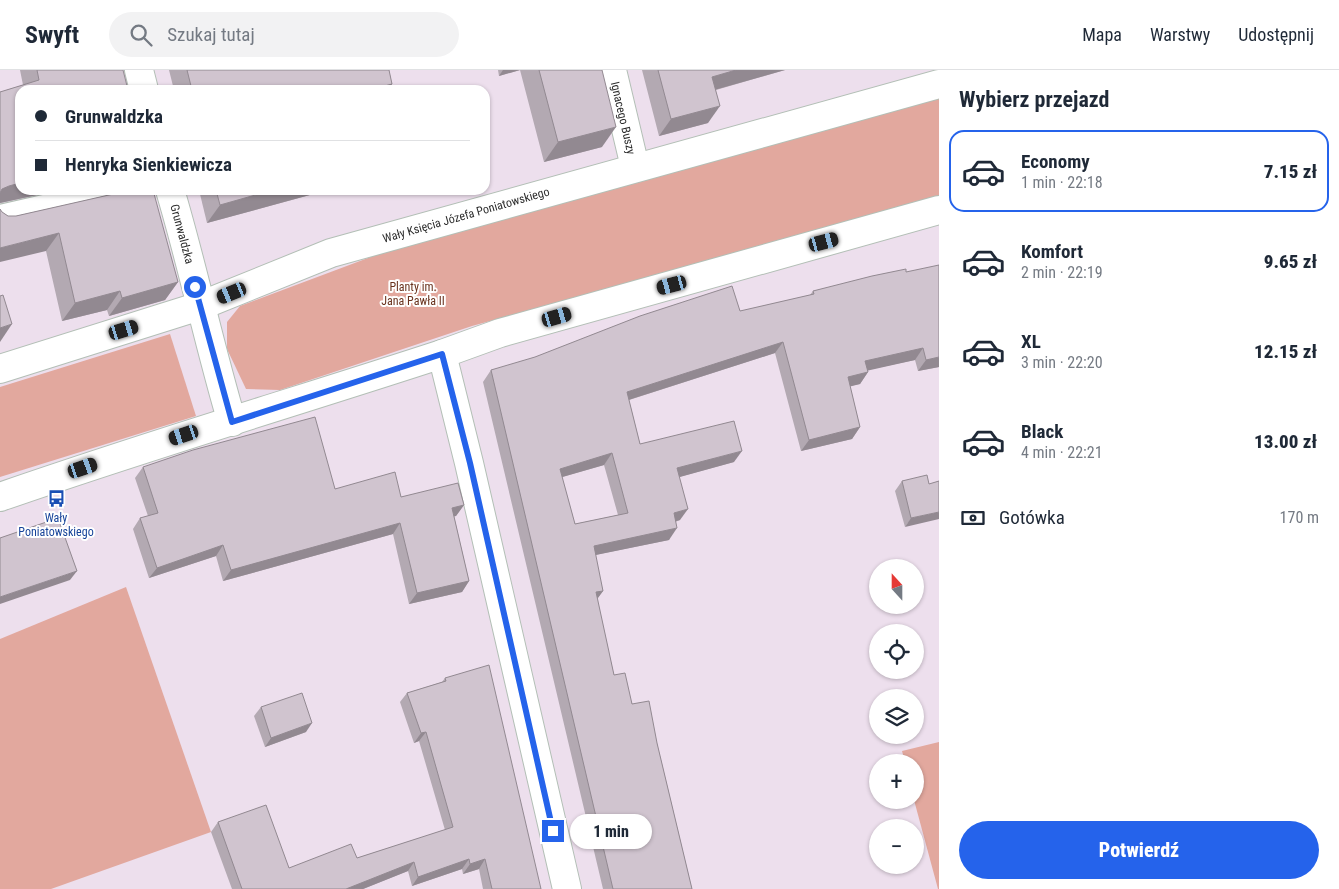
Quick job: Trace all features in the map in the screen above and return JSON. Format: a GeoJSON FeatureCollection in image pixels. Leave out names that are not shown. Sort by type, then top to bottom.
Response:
{"type":"FeatureCollection","features":[{"type":"Feature","properties":{"kind":"street"},"geometry":{"type":"LineString","coordinates":[[139,70],[143,85]]}},
{"type":"Feature","properties":{"kind":"street","name":"Ignacego Buszy"},"geometry":{"type":"LineString","coordinates":[[612,70],[635,167]]}},
{"type":"Feature","properties":{"kind":"street","name":"Wały Księcia Józefa Poniatowskiego"},"geometry":{"type":"LineString","coordinates":[[0,369],[200,306],[331,253],[635,167],[925,81]]}},
{"type":"Feature","properties":{"kind":"street"},"geometry":{"type":"LineString","coordinates":[[0,219],[106,195]]}},
{"type":"Feature","properties":{"kind":"street","name":"Grunwaldzka"},"geometry":{"type":"LineString","coordinates":[[172,195],[232,422]]}},
{"type":"Feature","properties":{"kind":"street"},"geometry":{"type":"LineString","coordinates":[[0,497],[176,438],[232,422],[442,354],[510,330],[939,210]]}},
{"type":"Feature","properties":{"kind":"street"},"geometry":{"type":"LineString","coordinates":[[442,354],[472,473],[567,889]]}},
{"type":"Feature","properties":{"kind":"green space","name":"Planty im. Jana Pawła II"},"geometry":{"type":"Polygon","coordinates":[[[939,97],[939,196],[472,326],[280,390],[246,389],[227,349],[227,322],[240,306],[392,249],[939,97]]]}},
{"type":"Feature","properties":{"kind":"green space"},"geometry":{"type":"Polygon","coordinates":[[[170,334],[196,416],[0,477],[0,387],[170,334]]]}},
{"type":"Feature","properties":{"kind":"green space"},"geometry":{"type":"Polygon","coordinates":[[[126,587],[211,832],[51,889],[0,889],[0,639],[126,587]]]}},
{"type":"Feature","properties":{"kind":"green space"},"geometry":{"type":"Polygon","coordinates":[[[939,742],[939,889],[924,837],[924,819],[919,819],[916,809],[924,809],[924,754],[903,754],[902,751],[939,742]]]}},
{"type":"Feature","properties":{"kind":"building"},"geometry":{"type":"Polygon","coordinates":[[[37,70],[123,70],[127,85],[23,85],[39,80],[37,70]]]}},
{"type":"Feature","properties":{"kind":"building"},"geometry":{"type":"Polygon","coordinates":[[[187,70],[389,70],[392,84],[388,85],[191,85],[187,70]]]}},
{"type":"Feature","properties":{"kind":"building"},"geometry":{"type":"Polygon","coordinates":[[[539,70],[602,70],[616,127],[558,142],[539,70]]]}},
{"type":"Feature","properties":{"kind":"building"},"geometry":{"type":"Polygon","coordinates":[[[658,70],[736,70],[712,77],[720,106],[671,119],[658,70]]]}},
{"type":"Feature","properties":{"kind":"building"},"geometry":{"type":"Polygon","coordinates":[[[15,87],[15,184],[2,189],[0,193],[0,92],[15,87]]]}},
{"type":"Feature","properties":{"kind":"building"},"geometry":{"type":"Polygon","coordinates":[[[109,195],[154,195],[178,282],[122,298],[120,291],[75,303],[59,233],[0,248],[0,209],[8,216],[16,216],[109,195]]]}},
{"type":"Feature","properties":{"kind":"building"},"geometry":{"type":"Polygon","coordinates":[[[217,195],[255,195],[220,205],[217,195]]]}},
{"type":"Feature","properties":{"kind":"building"},"geometry":{"type":"Polygon","coordinates":[[[939,265],[939,357],[926,360],[923,348],[865,361],[868,372],[848,377],[860,427],[809,440],[783,342],[627,392],[640,444],[734,421],[742,451],[677,468],[688,509],[674,513],[677,528],[594,546],[603,591],[596,592],[614,675],[625,673],[632,704],[649,701],[657,743],[692,889],[613,889],[491,370],[535,357],[640,316],[732,286],[740,311],[814,294],[813,291],[872,276],[906,269],[906,272],[939,265]],[[612,453],[560,469],[575,524],[628,513],[612,453]]]}},
{"type":"Feature","properties":{"kind":"building"},"geometry":{"type":"Polygon","coordinates":[[[3,295],[12,324],[0,328],[0,296],[3,295]]]}},
{"type":"Feature","properties":{"kind":"building"},"geometry":{"type":"Polygon","coordinates":[[[315,417],[335,489],[395,472],[401,497],[458,483],[464,505],[452,508],[469,581],[417,593],[400,523],[231,570],[223,545],[157,568],[140,518],[158,513],[143,467],[193,450],[315,417]]]}},
{"type":"Feature","properties":{"kind":"building"},"geometry":{"type":"Polygon","coordinates":[[[927,475],[929,484],[939,481],[939,512],[911,518],[902,481],[927,475]]]}},
{"type":"Feature","properties":{"kind":"building"},"geometry":{"type":"Polygon","coordinates":[[[58,518],[77,571],[0,597],[0,538],[58,518]]]}},
{"type":"Feature","properties":{"kind":"building"},"geometry":{"type":"Polygon","coordinates":[[[489,665],[541,889],[492,889],[485,859],[470,864],[469,859],[418,877],[414,862],[346,889],[242,889],[218,822],[266,805],[289,868],[351,844],[357,858],[453,827],[426,732],[421,733],[407,693],[446,681],[445,678],[489,665]]]}},
{"type":"Feature","properties":{"kind":"building"},"geometry":{"type":"Polygon","coordinates":[[[302,693],[312,723],[271,738],[261,707],[302,693]]]}},
{"type":"Feature","properties":{"kind":"place","name":"Wały Poniatowskiego"},"geometry":{"type":"Point","coordinates":[56,499]}},
{"type":"Feature","properties":{"kind":"route"},"geometry":{"type":"LineString","coordinates":[[195,287],[214,363],[232,422],[442,354],[470,463],[553,831]]}}]}
